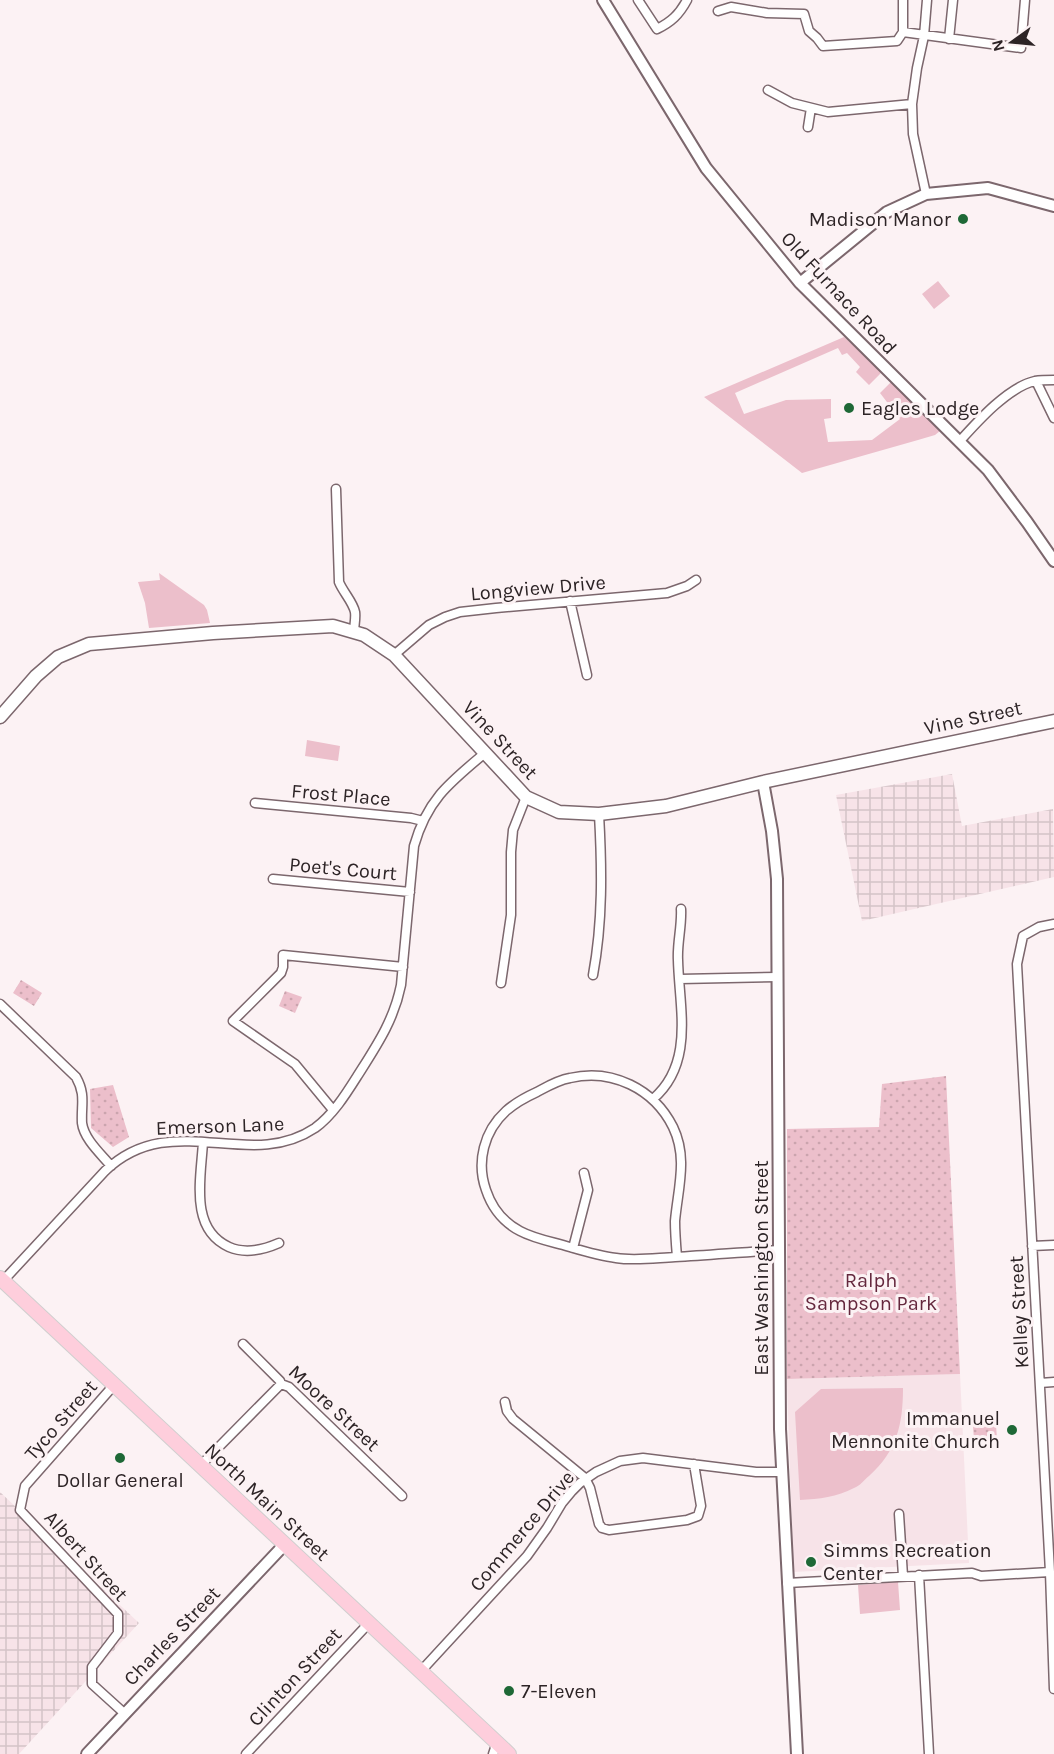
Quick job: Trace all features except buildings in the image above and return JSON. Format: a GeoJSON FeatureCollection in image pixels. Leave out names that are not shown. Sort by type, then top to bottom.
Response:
{"type":"FeatureCollection","features":[{"type":"Feature","properties":{"kind":"main road","name":"Vine Street"},"geometry":{"type":"LineString","coordinates":[[0,717],[36,676],[58,657],[89,644],[213,633],[333,626],[364,635],[394,655],[525,797],[559,812],[599,814],[666,806],[763,782],[1054,721]]}},
{"type":"Feature","properties":{"kind":"main road","name":"North Main Street"},"geometry":{"type":"LineString","coordinates":[[2,1279],[421,1671],[495,1748],[509,1754]]}},
{"type":"Feature","properties":{"kind":"street","name":"Old Furnace Road"},"geometry":{"type":"LineString","coordinates":[[603,0],[706,168],[800,283],[988,470],[1054,561]]}},
{"type":"Feature","properties":{"kind":"street"},"geometry":{"type":"LineString","coordinates":[[638,0],[657,29],[670,23],[687,0]]}},
{"type":"Feature","properties":{"kind":"street"},"geometry":{"type":"LineString","coordinates":[[718,11],[731,7],[767,13],[804,14],[809,31],[823,46],[897,41],[903,32],[903,0]]}},
{"type":"Feature","properties":{"kind":"street"},"geometry":{"type":"LineString","coordinates":[[926,194],[913,134],[912,104],[924,36],[927,0]]}},
{"type":"Feature","properties":{"kind":"street"},"geometry":{"type":"LineString","coordinates":[[950,39],[953,0]]}},
{"type":"Feature","properties":{"kind":"street"},"geometry":{"type":"LineString","coordinates":[[903,32],[1021,48],[1025,0]]}},
{"type":"Feature","properties":{"kind":"street"},"geometry":{"type":"LineString","coordinates":[[768,90],[792,103],[828,112],[912,104]]}},
{"type":"Feature","properties":{"kind":"street"},"geometry":{"type":"LineString","coordinates":[[808,127],[811,108]]}},
{"type":"Feature","properties":{"kind":"street"},"geometry":{"type":"LineString","coordinates":[[800,283],[887,212],[926,194],[988,188],[1054,206]]}},
{"type":"Feature","properties":{"kind":"street"},"geometry":{"type":"LineString","coordinates":[[959,442],[994,406],[1024,385],[1036,381],[1054,380]]}},
{"type":"Feature","properties":{"kind":"street"},"geometry":{"type":"LineString","coordinates":[[1036,381],[1054,418]]}},
{"type":"Feature","properties":{"kind":"street"},"geometry":{"type":"LineString","coordinates":[[336,489],[339,582],[353,605],[354,632]]}},
{"type":"Feature","properties":{"kind":"street","name":"Longview Drive"},"geometry":{"type":"LineString","coordinates":[[394,655],[425,627],[455,614],[496,608],[667,593],[696,580]]}},
{"type":"Feature","properties":{"kind":"street"},"geometry":{"type":"LineString","coordinates":[[570,602],[588,675]]}},
{"type":"Feature","properties":{"kind":"street","name":"Emerson Lane"},"geometry":{"type":"LineString","coordinates":[[2,1279],[111,1166],[131,1152],[150,1144],[177,1140],[272,1144],[291,1140],[317,1127],[333,1110],[359,1073],[392,1018],[398,1003],[414,846],[423,820],[437,796],[485,753]]}},
{"type":"Feature","properties":{"kind":"street","name":"East Washington Street"},"geometry":{"type":"LineString","coordinates":[[763,782],[776,862],[782,1472],[797,1754]]}},
{"type":"Feature","properties":{"kind":"street"},"geometry":{"type":"LineString","coordinates":[[501,983],[511,915],[513,830],[525,797]]}},
{"type":"Feature","properties":{"kind":"street","name":"Frost Place"},"geometry":{"type":"LineString","coordinates":[[255,803],[423,820]]}},
{"type":"Feature","properties":{"kind":"street"},"geometry":{"type":"LineString","coordinates":[[594,975],[602,897],[599,814]]}},
{"type":"Feature","properties":{"kind":"street","name":"Poet's Court"},"geometry":{"type":"LineString","coordinates":[[273,879],[410,892]]}},
{"type":"Feature","properties":{"kind":"street"},"geometry":{"type":"LineString","coordinates":[[653,1099],[671,1077],[681,1049],[678,958],[681,909]]}},
{"type":"Feature","properties":{"kind":"street","name":"Kelley Street"},"geometry":{"type":"LineString","coordinates":[[1054,924],[1039,927],[1023,936],[1017,964],[1044,1451],[1054,1689]]}},
{"type":"Feature","properties":{"kind":"street"},"geometry":{"type":"LineString","coordinates":[[333,1110],[295,1064],[232,1021],[281,973],[283,955],[403,967]]}},
{"type":"Feature","properties":{"kind":"street"},"geometry":{"type":"LineString","coordinates":[[680,979],[778,977]]}},
{"type":"Feature","properties":{"kind":"street"},"geometry":{"type":"LineString","coordinates":[[0,1004],[76,1077],[83,1094],[82,1124],[86,1134],[111,1166]]}},
{"type":"Feature","properties":{"kind":"street"},"geometry":{"type":"LineString","coordinates":[[677,1257],[675,1220],[682,1173],[679,1143],[672,1127],[653,1099],[637,1088],[616,1079],[593,1075],[573,1077],[554,1083],[515,1104],[502,1114],[483,1149],[481,1169],[485,1187],[495,1208],[506,1221],[521,1232],[599,1256],[620,1259],[677,1257],[779,1250]]}},
{"type":"Feature","properties":{"kind":"street"},"geometry":{"type":"LineString","coordinates":[[203,1142],[200,1205],[204,1223],[212,1234],[226,1246],[239,1250],[260,1250],[279,1243]]}},
{"type":"Feature","properties":{"kind":"street"},"geometry":{"type":"LineString","coordinates":[[573,1248],[588,1190],[584,1173]]}},
{"type":"Feature","properties":{"kind":"street"},"geometry":{"type":"LineString","coordinates":[[1032,1246],[1054,1245]]}},
{"type":"Feature","properties":{"kind":"street","name":"Moore Street"},"geometry":{"type":"LineString","coordinates":[[243,1344],[281,1384],[289,1387],[402,1496]]}},
{"type":"Feature","properties":{"kind":"street"},"geometry":{"type":"LineString","coordinates":[[1040,1383],[1054,1382]]}},
{"type":"Feature","properties":{"kind":"street"},"geometry":{"type":"LineString","coordinates":[[200,1466],[281,1384]]}},
{"type":"Feature","properties":{"kind":"street","name":"Tyco Street"},"geometry":{"type":"LineString","coordinates":[[20,1510],[25,1486],[114,1385]]}},
{"type":"Feature","properties":{"kind":"street"},"geometry":{"type":"LineString","coordinates":[[505,1402],[507,1411],[513,1419],[585,1478],[590,1488],[599,1524],[609,1530],[687,1520],[698,1516],[701,1506],[694,1464]]}},
{"type":"Feature","properties":{"kind":"street"},"geometry":{"type":"LineString","coordinates":[[1044,1451],[1054,1451]]}},
{"type":"Feature","properties":{"kind":"street","name":"Commerce Drive"},"geometry":{"type":"LineString","coordinates":[[421,1671],[527,1556],[562,1503],[585,1478],[611,1464],[649,1458],[759,1472],[782,1472]]}},
{"type":"Feature","properties":{"kind":"street","name":"Albert Street"},"geometry":{"type":"LineString","coordinates":[[20,1510],[118,1614],[118,1633],[92,1667],[92,1684],[124,1713]]}},
{"type":"Feature","properties":{"kind":"street"},"geometry":{"type":"LineString","coordinates":[[899,1514],[903,1576]]}},
{"type":"Feature","properties":{"kind":"street","name":"Charles Street"},"geometry":{"type":"LineString","coordinates":[[87,1754],[285,1544]]}},
{"type":"Feature","properties":{"kind":"street"},"geometry":{"type":"LineString","coordinates":[[787,1583],[919,1575],[972,1573],[981,1576],[1050,1572]]}},
{"type":"Feature","properties":{"kind":"street"},"geometry":{"type":"LineString","coordinates":[[919,1575],[929,1754]]}},
{"type":"Feature","properties":{"kind":"street","name":"Clinton Street"},"geometry":{"type":"LineString","coordinates":[[246,1754],[369,1623]]}},
{"type":"Feature","properties":{"kind":"shaded area"},"geometry":{"type":"Polygon","coordinates":[[[952,774],[962,826],[1053,809],[1054,877],[862,921],[836,795],[952,774]]]}},
{"type":"Feature","properties":{"kind":"shaded area"},"geometry":{"type":"Polygon","coordinates":[[[960,1374],[969,1563],[793,1572],[787,1379],[960,1374]]]}},
{"type":"Feature","properties":{"kind":"shaded area"},"geometry":{"type":"Polygon","coordinates":[[[0,1492],[139,1623],[19,1754],[0,1754],[0,1492]]]}},
{"type":"Feature","properties":{"kind":"green space"},"geometry":{"type":"Polygon","coordinates":[[[938,281],[950,296],[934,309],[922,294],[938,281]]]}},
{"type":"Feature","properties":{"kind":"green space"},"geometry":{"type":"Polygon","coordinates":[[[844,337],[882,371],[869,385],[856,372],[860,367],[847,353],[842,355],[838,348],[735,393],[744,414],[786,400],[831,399],[831,418],[824,419],[828,442],[872,440],[900,419],[880,393],[892,381],[943,427],[940,431],[935,435],[802,473],[704,397],[844,337]]]}},
{"type":"Feature","properties":{"kind":"green space"},"geometry":{"type":"Polygon","coordinates":[[[159,573],[204,605],[210,623],[149,628],[145,603],[138,582],[160,580],[159,573]]]}},
{"type":"Feature","properties":{"kind":"green space"},"geometry":{"type":"Polygon","coordinates":[[[307,740],[340,746],[338,761],[305,756],[307,740]]]}},
{"type":"Feature","properties":{"kind":"green space"},"geometry":{"type":"Polygon","coordinates":[[[21,980],[42,993],[34,1006],[13,993],[21,980]]]}},
{"type":"Feature","properties":{"kind":"green space"},"geometry":{"type":"Polygon","coordinates":[[[285,991],[302,997],[295,1013],[279,1006],[285,991]]]}},
{"type":"Feature","properties":{"kind":"green space","name":"Ralph Sampson Park"},"geometry":{"type":"Polygon","coordinates":[[[946,1076],[960,1374],[787,1379],[787,1129],[879,1127],[882,1084],[946,1076]]]}},
{"type":"Feature","properties":{"kind":"green space"},"geometry":{"type":"Polygon","coordinates":[[[113,1085],[129,1137],[113,1147],[91,1128],[90,1089],[113,1085]]]}},
{"type":"Feature","properties":{"kind":"green space"},"geometry":{"type":"Polygon","coordinates":[[[903,1388],[900,1425],[892,1447],[879,1467],[856,1487],[841,1494],[800,1500],[795,1412],[821,1389],[903,1388]]]}},
{"type":"Feature","properties":{"kind":"green space"},"geometry":{"type":"Polygon","coordinates":[[[996,1425],[997,1439],[974,1440],[973,1426],[996,1425]]]}},
{"type":"Feature","properties":{"kind":"green space"},"geometry":{"type":"Polygon","coordinates":[[[898,1582],[900,1610],[860,1614],[858,1585],[898,1582]]]}},
{"type":"Feature","properties":{"kind":"place","name":"Madison Manor"},"geometry":{"type":"Point","coordinates":[963,219]}},
{"type":"Feature","properties":{"kind":"place","name":"Eagles Lodge"},"geometry":{"type":"Point","coordinates":[849,408]}},
{"type":"Feature","properties":{"kind":"place","name":"Immanuel Mennonite Church"},"geometry":{"type":"Point","coordinates":[1012,1430]}},
{"type":"Feature","properties":{"kind":"place","name":"Dollar General"},"geometry":{"type":"Point","coordinates":[120,1458]}},
{"type":"Feature","properties":{"kind":"place","name":"Simms Recreation Center"},"geometry":{"type":"Point","coordinates":[811,1562]}},
{"type":"Feature","properties":{"kind":"place","name":"7-Eleven"},"geometry":{"type":"Point","coordinates":[509,1691]}}]}
